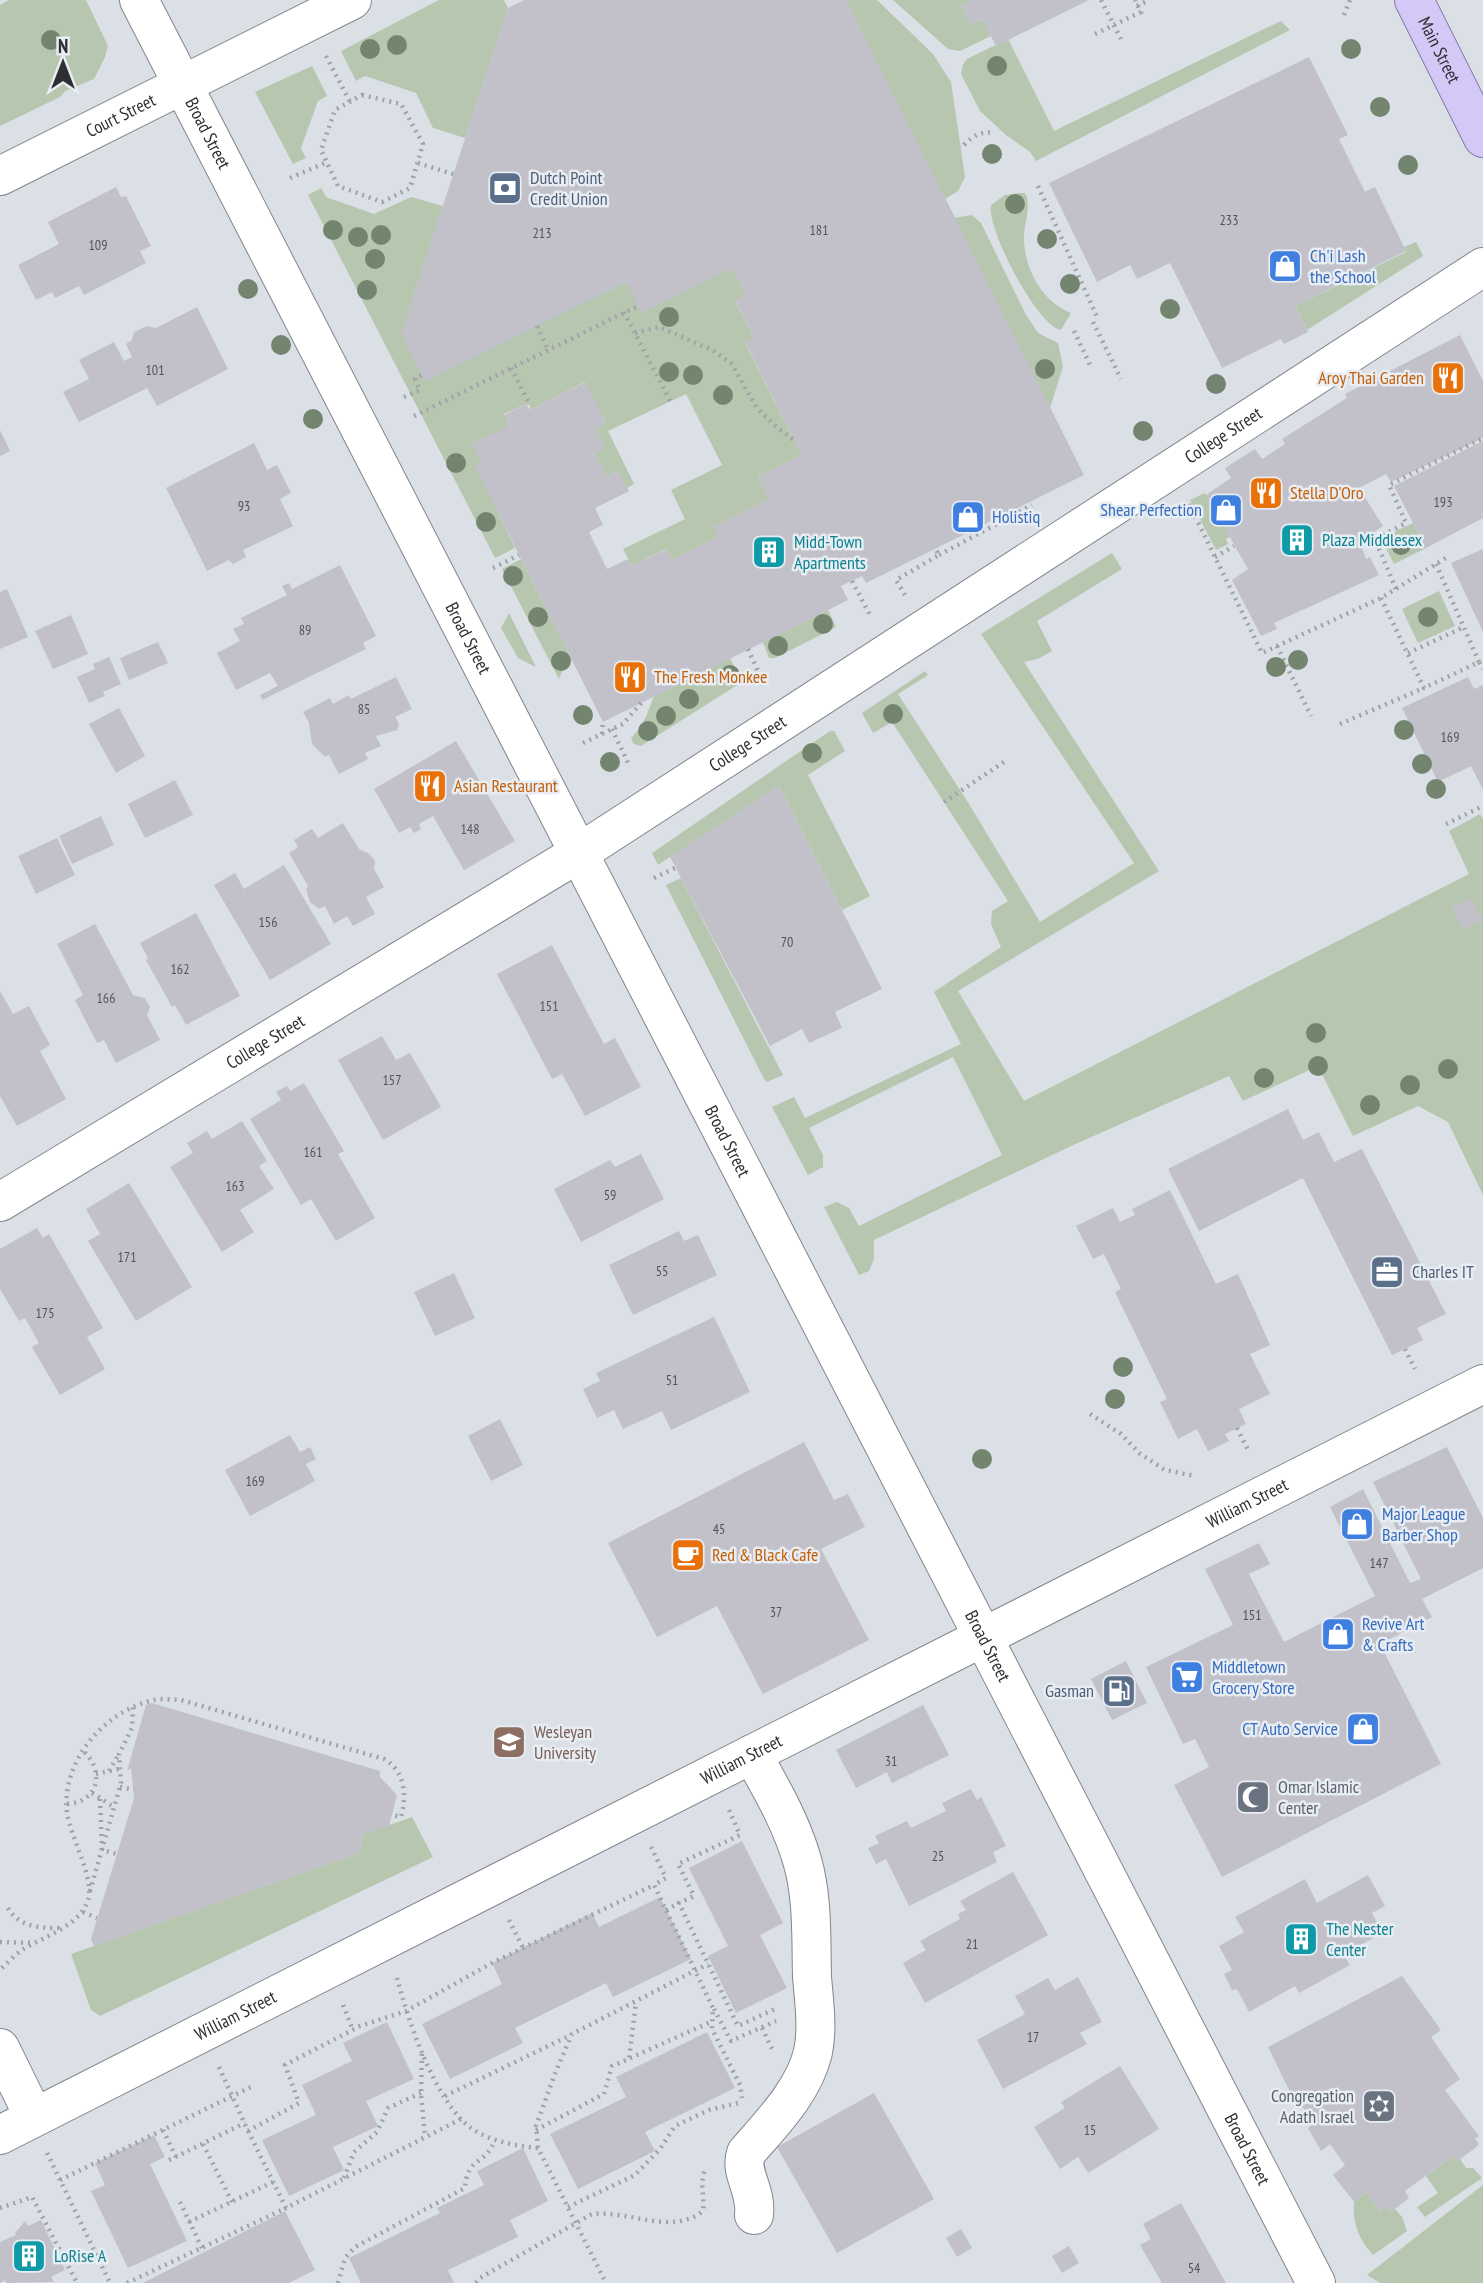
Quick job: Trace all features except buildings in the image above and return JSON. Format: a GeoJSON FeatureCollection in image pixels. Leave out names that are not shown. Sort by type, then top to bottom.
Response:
{"type":"FeatureCollection","features":[{"type":"Feature","properties":{"kind":"main road","name":"Main Street"},"geometry":{"type":"LineString","coordinates":[[1414,0],[1483,138]]}},
{"type":"Feature","properties":{"kind":"street","name":"Broad Street"},"geometry":{"type":"LineString","coordinates":[[139,0],[1316,2283]]}},
{"type":"Feature","properties":{"kind":"street","name":"Court Street"},"geometry":{"type":"LineString","coordinates":[[0,176],[352,0]]}},
{"type":"Feature","properties":{"kind":"street","name":"College Street"},"geometry":{"type":"LineString","coordinates":[[1,1200],[579,853],[1483,267]]}},
{"type":"Feature","properties":{"kind":"street","name":"William Street"},"geometry":{"type":"LineString","coordinates":[[0,2135],[39,2132],[752,1754],[1483,1384]]}},
{"type":"Feature","properties":{"kind":"street"},"geometry":{"type":"LineString","coordinates":[[752,1754],[789,1823],[803,1863],[809,1908],[815,2029],[813,2052],[805,2073],[784,2108],[746,2153],[744,2170],[753,2192],[754,2215]]}},
{"type":"Feature","properties":{"kind":"street"},"geometry":{"type":"LineString","coordinates":[[0,2048],[39,2132]]}},
{"type":"Feature","properties":{"kind":"path"},"geometry":{"type":"LineString","coordinates":[[1101,0],[1121,39]]}},
{"type":"Feature","properties":{"kind":"path"},"geometry":{"type":"LineString","coordinates":[[1095,34],[1141,12],[1136,3],[1149,0]]}},
{"type":"Feature","properties":{"kind":"path"},"geometry":{"type":"LineString","coordinates":[[1344,15],[1350,0]]}},
{"type":"Feature","properties":{"kind":"path"},"geometry":{"type":"LineString","coordinates":[[322,48],[350,102]]}},
{"type":"Feature","properties":{"kind":"path"},"geometry":{"type":"LineString","coordinates":[[362,95],[401,104],[424,144],[410,188],[382,202],[338,186],[327,162],[321,150],[335,110],[362,95]]}},
{"type":"Feature","properties":{"kind":"path"},"geometry":{"type":"LineString","coordinates":[[964,145],[973,135],[995,133]]}},
{"type":"Feature","properties":{"kind":"path"},"geometry":{"type":"LineString","coordinates":[[290,178],[327,162]]}},
{"type":"Feature","properties":{"kind":"path"},"geometry":{"type":"LineString","coordinates":[[418,163],[453,174]]}},
{"type":"Feature","properties":{"kind":"path"},"geometry":{"type":"LineString","coordinates":[[1038,186],[1122,379]]}},
{"type":"Feature","properties":{"kind":"path"},"geometry":{"type":"LineString","coordinates":[[414,416],[638,306]]}},
{"type":"Feature","properties":{"kind":"path"},"geometry":{"type":"LineString","coordinates":[[624,312],[670,401]]}},
{"type":"Feature","properties":{"kind":"path"},"geometry":{"type":"LineString","coordinates":[[537,326],[548,349]]}},
{"type":"Feature","properties":{"kind":"path"},"geometry":{"type":"LineString","coordinates":[[635,333],[659,327],[712,349],[731,363],[757,408],[794,441]]}},
{"type":"Feature","properties":{"kind":"path"},"geometry":{"type":"LineString","coordinates":[[1073,331],[1091,367]]}},
{"type":"Feature","properties":{"kind":"path"},"geometry":{"type":"LineString","coordinates":[[511,368],[530,405]]}},
{"type":"Feature","properties":{"kind":"path"},"geometry":{"type":"LineString","coordinates":[[404,397],[419,390],[415,379],[422,375]]}},
{"type":"Feature","properties":{"kind":"path"},"geometry":{"type":"LineString","coordinates":[[1396,589],[1375,539],[1406,523],[1389,485],[1483,438]]}},
{"type":"Feature","properties":{"kind":"path"},"geometry":{"type":"LineString","coordinates":[[1184,494],[1262,653],[1381,598],[1449,556]]}},
{"type":"Feature","properties":{"kind":"path"},"geometry":{"type":"LineString","coordinates":[[906,598],[896,580],[1032,505]]}},
{"type":"Feature","properties":{"kind":"path"},"geometry":{"type":"LineString","coordinates":[[961,535],[964,542]]}},
{"type":"Feature","properties":{"kind":"path"},"geometry":{"type":"LineString","coordinates":[[1214,556],[1234,546]]}},
{"type":"Feature","properties":{"kind":"path"},"geometry":{"type":"LineString","coordinates":[[935,548],[939,555]]}},
{"type":"Feature","properties":{"kind":"path"},"geometry":{"type":"LineString","coordinates":[[493,568],[519,555]]}},
{"type":"Feature","properties":{"kind":"path"},"geometry":{"type":"LineString","coordinates":[[1436,564],[1483,669]]}},
{"type":"Feature","properties":{"kind":"path"},"geometry":{"type":"LineString","coordinates":[[852,581],[871,617]]}},
{"type":"Feature","properties":{"kind":"path"},"geometry":{"type":"LineString","coordinates":[[1381,598],[1424,688]]}},
{"type":"Feature","properties":{"kind":"path"},"geometry":{"type":"LineString","coordinates":[[1407,653],[1464,627]]}},
{"type":"Feature","properties":{"kind":"path"},"geometry":{"type":"LineString","coordinates":[[1278,646],[1311,716]]}},
{"type":"Feature","properties":{"kind":"path"},"geometry":{"type":"LineString","coordinates":[[748,649],[762,680]]}},
{"type":"Feature","properties":{"kind":"path"},"geometry":{"type":"LineString","coordinates":[[1340,724],[1479,662]]}},
{"type":"Feature","properties":{"kind":"path"},"geometry":{"type":"LineString","coordinates":[[583,743],[623,724],[642,702]]}},
{"type":"Feature","properties":{"kind":"path"},"geometry":{"type":"LineString","coordinates":[[602,734],[603,722]]}},
{"type":"Feature","properties":{"kind":"path"},"geometry":{"type":"LineString","coordinates":[[612,729],[629,765]]}},
{"type":"Feature","properties":{"kind":"path"},"geometry":{"type":"LineString","coordinates":[[944,802],[1004,762]]}},
{"type":"Feature","properties":{"kind":"path"},"geometry":{"type":"LineString","coordinates":[[1446,824],[1483,806]]}},
{"type":"Feature","properties":{"kind":"path"},"geometry":{"type":"LineString","coordinates":[[653,878],[675,868]]}},
{"type":"Feature","properties":{"kind":"path"},"geometry":{"type":"LineString","coordinates":[[1405,1349],[1415,1368]]}},
{"type":"Feature","properties":{"kind":"path"},"geometry":{"type":"LineString","coordinates":[[1090,1414],[1121,1434],[1139,1453],[1165,1471],[1195,1476]]}},
{"type":"Feature","properties":{"kind":"path"},"geometry":{"type":"LineString","coordinates":[[1237,1428],[1248,1450]]}},
{"type":"Feature","properties":{"kind":"path"},"geometry":{"type":"LineString","coordinates":[[90,1892],[70,1827],[67,1804],[75,1766],[82,1750],[96,1733],[133,1706],[156,1699],[181,1700],[384,1759],[397,1771],[404,1785],[401,1817],[392,1815]]}},
{"type":"Feature","properties":{"kind":"path"},"geometry":{"type":"LineString","coordinates":[[108,1772],[132,1728],[133,1706]]}},
{"type":"Feature","properties":{"kind":"path"},"geometry":{"type":"LineString","coordinates":[[67,1804],[77,1803],[92,1793],[96,1774],[94,1764],[82,1750]]}},
{"type":"Feature","properties":{"kind":"path"},"geometry":{"type":"LineString","coordinates":[[2,1968],[20,1951],[83,1912],[120,1787],[119,1754]]}},
{"type":"Feature","properties":{"kind":"path"},"geometry":{"type":"LineString","coordinates":[[96,1774],[120,1768]]}},
{"type":"Feature","properties":{"kind":"path"},"geometry":{"type":"LineString","coordinates":[[120,1787],[134,1790]]}},
{"type":"Feature","properties":{"kind":"path"},"geometry":{"type":"LineString","coordinates":[[92,1793],[114,1807]]}},
{"type":"Feature","properties":{"kind":"path"},"geometry":{"type":"LineString","coordinates":[[100,1799],[102,1850]]}},
{"type":"Feature","properties":{"kind":"path"},"geometry":{"type":"LineString","coordinates":[[666,1910],[694,1896],[678,1864],[740,1835],[725,1803]]}},
{"type":"Feature","properties":{"kind":"path"},"geometry":{"type":"LineString","coordinates":[[248,2131],[299,2103],[285,2065],[353,2030],[406,2011],[523,1948],[666,1878],[649,1841]]}},
{"type":"Feature","properties":{"kind":"path"},"geometry":{"type":"LineString","coordinates":[[102,1850],[117,1854]]}},
{"type":"Feature","properties":{"kind":"path"},"geometry":{"type":"LineString","coordinates":[[654,1885],[731,2041],[783,2017]]}},
{"type":"Feature","properties":{"kind":"path"},"geometry":{"type":"LineString","coordinates":[[679,1903],[738,2026],[783,2005]]}},
{"type":"Feature","properties":{"kind":"path"},"geometry":{"type":"LineString","coordinates":[[8,1908],[13,1917],[23,1924],[61,1928]]}},
{"type":"Feature","properties":{"kind":"path"},"geometry":{"type":"LineString","coordinates":[[83,1912],[97,1918]]}},
{"type":"Feature","properties":{"kind":"path"},"geometry":{"type":"LineString","coordinates":[[505,1913],[523,1948]]}},
{"type":"Feature","properties":{"kind":"path"},"geometry":{"type":"LineString","coordinates":[[0,1942],[35,1942]]}},
{"type":"Feature","properties":{"kind":"path"},"geometry":{"type":"LineString","coordinates":[[445,2096],[708,1965]]}},
{"type":"Feature","properties":{"kind":"path"},"geometry":{"type":"LineString","coordinates":[[394,1969],[406,2011],[422,2051],[454,2112],[472,2128],[495,2139],[518,2146],[538,2148]]}},
{"type":"Feature","properties":{"kind":"path"},"geometry":{"type":"LineString","coordinates":[[340,1997],[353,2030]]}},
{"type":"Feature","properties":{"kind":"path"},"geometry":{"type":"LineString","coordinates":[[629,2059],[636,2001]]}},
{"type":"Feature","properties":{"kind":"path"},"geometry":{"type":"LineString","coordinates":[[713,2008],[712,2029],[740,2085],[742,2102],[738,2110]]}},
{"type":"Feature","properties":{"kind":"path"},"geometry":{"type":"LineString","coordinates":[[536,2130],[604,2094],[612,2066],[713,2021]]}},
{"type":"Feature","properties":{"kind":"path"},"geometry":{"type":"LineString","coordinates":[[572,2034],[536,2130],[538,2148],[604,2278]]}},
{"type":"Feature","properties":{"kind":"path"},"geometry":{"type":"LineString","coordinates":[[422,2051],[421,2094],[425,2137]]}},
{"type":"Feature","properties":{"kind":"path"},"geometry":{"type":"LineString","coordinates":[[215,2059],[286,2208]]}},
{"type":"Feature","properties":{"kind":"path"},"geometry":{"type":"LineString","coordinates":[[60,2180],[251,2087]]}},
{"type":"Feature","properties":{"kind":"path"},"geometry":{"type":"LineString","coordinates":[[344,2179],[354,2151],[377,2132],[388,2108],[421,2094]]}},
{"type":"Feature","properties":{"kind":"path"},"geometry":{"type":"LineString","coordinates":[[568,2207],[635,2175],[660,2149],[675,2126],[709,2110],[742,2102]]}},
{"type":"Feature","properties":{"kind":"path"},"geometry":{"type":"LineString","coordinates":[[127,2283],[286,2208],[461,2119]]}},
{"type":"Feature","properties":{"kind":"path"},"geometry":{"type":"LineString","coordinates":[[169,2160],[245,2123]]}},
{"type":"Feature","properties":{"kind":"path"},"geometry":{"type":"LineString","coordinates":[[163,2130],[176,2157]]}},
{"type":"Feature","properties":{"kind":"path"},"geometry":{"type":"LineString","coordinates":[[39,2132],[110,2283]]}},
{"type":"Feature","properties":{"kind":"path"},"geometry":{"type":"LineString","coordinates":[[338,2283],[345,2258],[355,2247],[465,2188],[466,2174],[476,2161],[491,2151],[495,2139]]}},
{"type":"Feature","properties":{"kind":"path"},"geometry":{"type":"LineString","coordinates":[[202,2144],[232,2202]]}},
{"type":"Feature","properties":{"kind":"path"},"geometry":{"type":"LineString","coordinates":[[476,2283],[480,2278],[593,2214],[609,2212],[673,2223],[695,2218],[704,2211],[701,2181],[705,2169]]}},
{"type":"Feature","properties":{"kind":"path"},"geometry":{"type":"LineString","coordinates":[[190,2222],[273,2182]]}},
{"type":"Feature","properties":{"kind":"path"},"geometry":{"type":"LineString","coordinates":[[0,2208],[32,2197],[77,2283]]}},
{"type":"Feature","properties":{"kind":"path"},"geometry":{"type":"LineString","coordinates":[[180,2203],[202,2248]]}},
{"type":"Feature","properties":{"kind":"green space"},"geometry":{"type":"Polygon","coordinates":[[[9,0],[86,0],[108,46],[94,79],[65,91],[60,97],[0,126],[0,5],[9,0]]]}},
{"type":"Feature","properties":{"kind":"green space"},"geometry":{"type":"Polygon","coordinates":[[[439,0],[504,0],[508,8],[465,138],[433,128],[416,93],[365,76],[356,81],[341,51],[439,0]]]}},
{"type":"Feature","properties":{"kind":"green space"},"geometry":{"type":"Polygon","coordinates":[[[846,0],[877,0],[933,54],[951,82],[965,177],[958,191],[945,199],[846,0]]]}},
{"type":"Feature","properties":{"kind":"green space"},"geometry":{"type":"Polygon","coordinates":[[[893,0],[972,0],[961,5],[971,25],[982,19],[991,36],[960,51],[948,49],[893,0]]]}},
{"type":"Feature","properties":{"kind":"green space"},"geometry":{"type":"Polygon","coordinates":[[[1281,21],[1290,30],[1036,161],[1030,152],[980,111],[961,74],[967,59],[1008,39],[1054,131],[1281,21]]]}},
{"type":"Feature","properties":{"kind":"green space"},"geometry":{"type":"Polygon","coordinates":[[[312,66],[327,96],[318,101],[301,148],[306,158],[293,164],[255,92],[312,66]]]}},
{"type":"Feature","properties":{"kind":"green space"},"geometry":{"type":"Polygon","coordinates":[[[321,188],[326,197],[374,214],[411,197],[443,206],[521,333],[626,282],[732,268],[746,295],[735,301],[754,338],[745,343],[802,455],[758,477],[769,499],[714,527],[718,537],[672,560],[666,549],[632,566],[623,549],[685,519],[671,490],[722,465],[686,394],[608,431],[634,484],[627,488],[618,471],[607,477],[594,453],[604,448],[595,429],[606,423],[585,382],[530,410],[530,406],[526,404],[504,414],[509,426],[481,462],[475,465],[515,548],[495,558],[308,195],[321,188]]]}},
{"type":"Feature","properties":{"kind":"green space"},"geometry":{"type":"Polygon","coordinates":[[[1025,193],[1028,203],[1024,237],[1027,260],[1043,292],[1060,308],[1071,313],[1061,330],[1039,312],[1027,295],[996,234],[991,205],[1005,195],[1025,193]]]}},
{"type":"Feature","properties":{"kind":"green space"},"geometry":{"type":"Polygon","coordinates":[[[972,215],[981,223],[1025,313],[1038,333],[1058,343],[1063,367],[1050,408],[954,218],[972,215]]]}},
{"type":"Feature","properties":{"kind":"green space"},"geometry":{"type":"Polygon","coordinates":[[[1416,242],[1423,256],[1307,330],[1295,306],[1406,252],[1404,247],[1416,242]]]}},
{"type":"Feature","properties":{"kind":"green space"},"geometry":{"type":"Polygon","coordinates":[[[1205,493],[1230,537],[1226,539],[1228,544],[1216,550],[1190,500],[1205,493]]]}},
{"type":"Feature","properties":{"kind":"green space"},"geometry":{"type":"Polygon","coordinates":[[[1413,523],[1426,548],[1394,564],[1381,538],[1413,523]]]}},
{"type":"Feature","properties":{"kind":"green space"},"geometry":{"type":"Polygon","coordinates":[[[1112,553],[1122,569],[1037,621],[1052,651],[1038,659],[1024,662],[1159,871],[958,991],[1024,1101],[1469,874],[1449,831],[1480,814],[1483,819],[1483,1195],[1448,1122],[1418,1106],[1353,1136],[1318,1066],[1243,1101],[1229,1076],[1071,1146],[874,1240],[874,1259],[869,1271],[859,1275],[824,1207],[837,1202],[849,1208],[859,1226],[1002,1155],[953,1057],[809,1128],[823,1155],[823,1167],[808,1175],[772,1107],[794,1097],[805,1118],[961,1044],[934,992],[1001,947],[991,924],[992,911],[1008,901],[892,722],[873,733],[862,713],[925,671],[928,675],[898,694],[969,804],[1040,922],[1134,863],[981,634],[1112,553]]]}},
{"type":"Feature","properties":{"kind":"green space"},"geometry":{"type":"Polygon","coordinates":[[[521,559],[572,660],[563,669],[559,679],[502,569],[521,559]]]}},
{"type":"Feature","properties":{"kind":"green space"},"geometry":{"type":"Polygon","coordinates":[[[1439,591],[1455,626],[1418,643],[1402,609],[1439,591]]]}},
{"type":"Feature","properties":{"kind":"green space"},"geometry":{"type":"Polygon","coordinates":[[[828,610],[836,627],[775,658],[769,658],[763,642],[828,610]]]}},
{"type":"Feature","properties":{"kind":"green space"},"geometry":{"type":"Polygon","coordinates":[[[509,613],[536,667],[518,658],[501,628],[509,613]]]}},
{"type":"Feature","properties":{"kind":"green space"},"geometry":{"type":"Polygon","coordinates":[[[730,658],[742,682],[641,746],[634,744],[631,738],[643,723],[654,696],[730,658]]]}},
{"type":"Feature","properties":{"kind":"green space"},"geometry":{"type":"Polygon","coordinates":[[[830,731],[834,731],[845,751],[808,775],[870,896],[842,910],[779,786],[658,865],[652,853],[830,731]]]}},
{"type":"Feature","properties":{"kind":"green space"},"geometry":{"type":"Polygon","coordinates":[[[681,878],[783,1075],[767,1082],[764,1079],[666,885],[681,878]]]}},
{"type":"Feature","properties":{"kind":"green space"},"geometry":{"type":"Polygon","coordinates":[[[412,1817],[433,1857],[100,2016],[91,2010],[71,1954],[359,1853],[364,1834],[412,1817]]]}},
{"type":"Feature","properties":{"kind":"green space"},"geometry":{"type":"Polygon","coordinates":[[[1451,2157],[1460,2159],[1466,2168],[1473,2168],[1482,2178],[1425,2217],[1417,2207],[1438,2193],[1426,2176],[1451,2157]]]}},
{"type":"Feature","properties":{"kind":"green space"},"geometry":{"type":"Polygon","coordinates":[[[1483,2185],[1483,2283],[1380,2283],[1367,2275],[1483,2185]]]}},
{"type":"Feature","properties":{"kind":"green space"},"geometry":{"type":"Polygon","coordinates":[[[1366,2192],[1380,2211],[1386,2206],[1391,2212],[1395,2209],[1402,2217],[1407,2231],[1373,2255],[1360,2237],[1354,2217],[1354,2202],[1366,2192]]]}},
{"type":"Feature","properties":{"kind":"place","name":"Dutch Point Credit Union"},"geometry":{"type":"Point","coordinates":[505,188]}},
{"type":"Feature","properties":{"kind":"place","name":"Ch'i Lash the School"},"geometry":{"type":"Point","coordinates":[1285,266]}},
{"type":"Feature","properties":{"kind":"place","name":"Aroy Thai Garden"},"geometry":{"type":"Point","coordinates":[1448,378]}},
{"type":"Feature","properties":{"kind":"place","name":"Stella D'Oro"},"geometry":{"type":"Point","coordinates":[1266,493]}},
{"type":"Feature","properties":{"kind":"place","name":"Shear Perfection"},"geometry":{"type":"Point","coordinates":[1226,510]}},
{"type":"Feature","properties":{"kind":"place","name":"Holistiq"},"geometry":{"type":"Point","coordinates":[968,517]}},
{"type":"Feature","properties":{"kind":"place","name":"Plaza Middlesex"},"geometry":{"type":"Point","coordinates":[1297,540]}},
{"type":"Feature","properties":{"kind":"place","name":"Midd-Town Apartments"},"geometry":{"type":"Point","coordinates":[769,552]}},
{"type":"Feature","properties":{"kind":"place","name":"The Fresh Monkee"},"geometry":{"type":"Point","coordinates":[630,677]}},
{"type":"Feature","properties":{"kind":"place","name":"Asian Restaurant"},"geometry":{"type":"Point","coordinates":[430,786]}},
{"type":"Feature","properties":{"kind":"place","name":"Charles IT"},"geometry":{"type":"Point","coordinates":[1387,1272]}},
{"type":"Feature","properties":{"kind":"place","name":"Major League Barber Shop"},"geometry":{"type":"Point","coordinates":[1357,1524]}},
{"type":"Feature","properties":{"kind":"place","name":"Red & Black Cafe"},"geometry":{"type":"Point","coordinates":[688,1555]}},
{"type":"Feature","properties":{"kind":"place","name":"Revive Art & Crafts"},"geometry":{"type":"Point","coordinates":[1338,1634]}},
{"type":"Feature","properties":{"kind":"place","name":"Middletown Grocery Store"},"geometry":{"type":"Point","coordinates":[1187,1677]}},
{"type":"Feature","properties":{"kind":"place","name":"Gasman"},"geometry":{"type":"Point","coordinates":[1119,1691]}},
{"type":"Feature","properties":{"kind":"place","name":"CT Auto Service"},"geometry":{"type":"Point","coordinates":[1363,1729]}},
{"type":"Feature","properties":{"kind":"place","name":"Wesleyan University"},"geometry":{"type":"Point","coordinates":[509,1742]}},
{"type":"Feature","properties":{"kind":"place","name":"Omar Islamic Center"},"geometry":{"type":"Point","coordinates":[1253,1797]}},
{"type":"Feature","properties":{"kind":"place","name":"The Nester Center"},"geometry":{"type":"Point","coordinates":[1301,1939]}},
{"type":"Feature","properties":{"kind":"place","name":"Congregation Adath Israel"},"geometry":{"type":"Point","coordinates":[1379,2106]}},
{"type":"Feature","properties":{"kind":"place","name":"LoRise A"},"geometry":{"type":"Point","coordinates":[29,2256]}}]}
